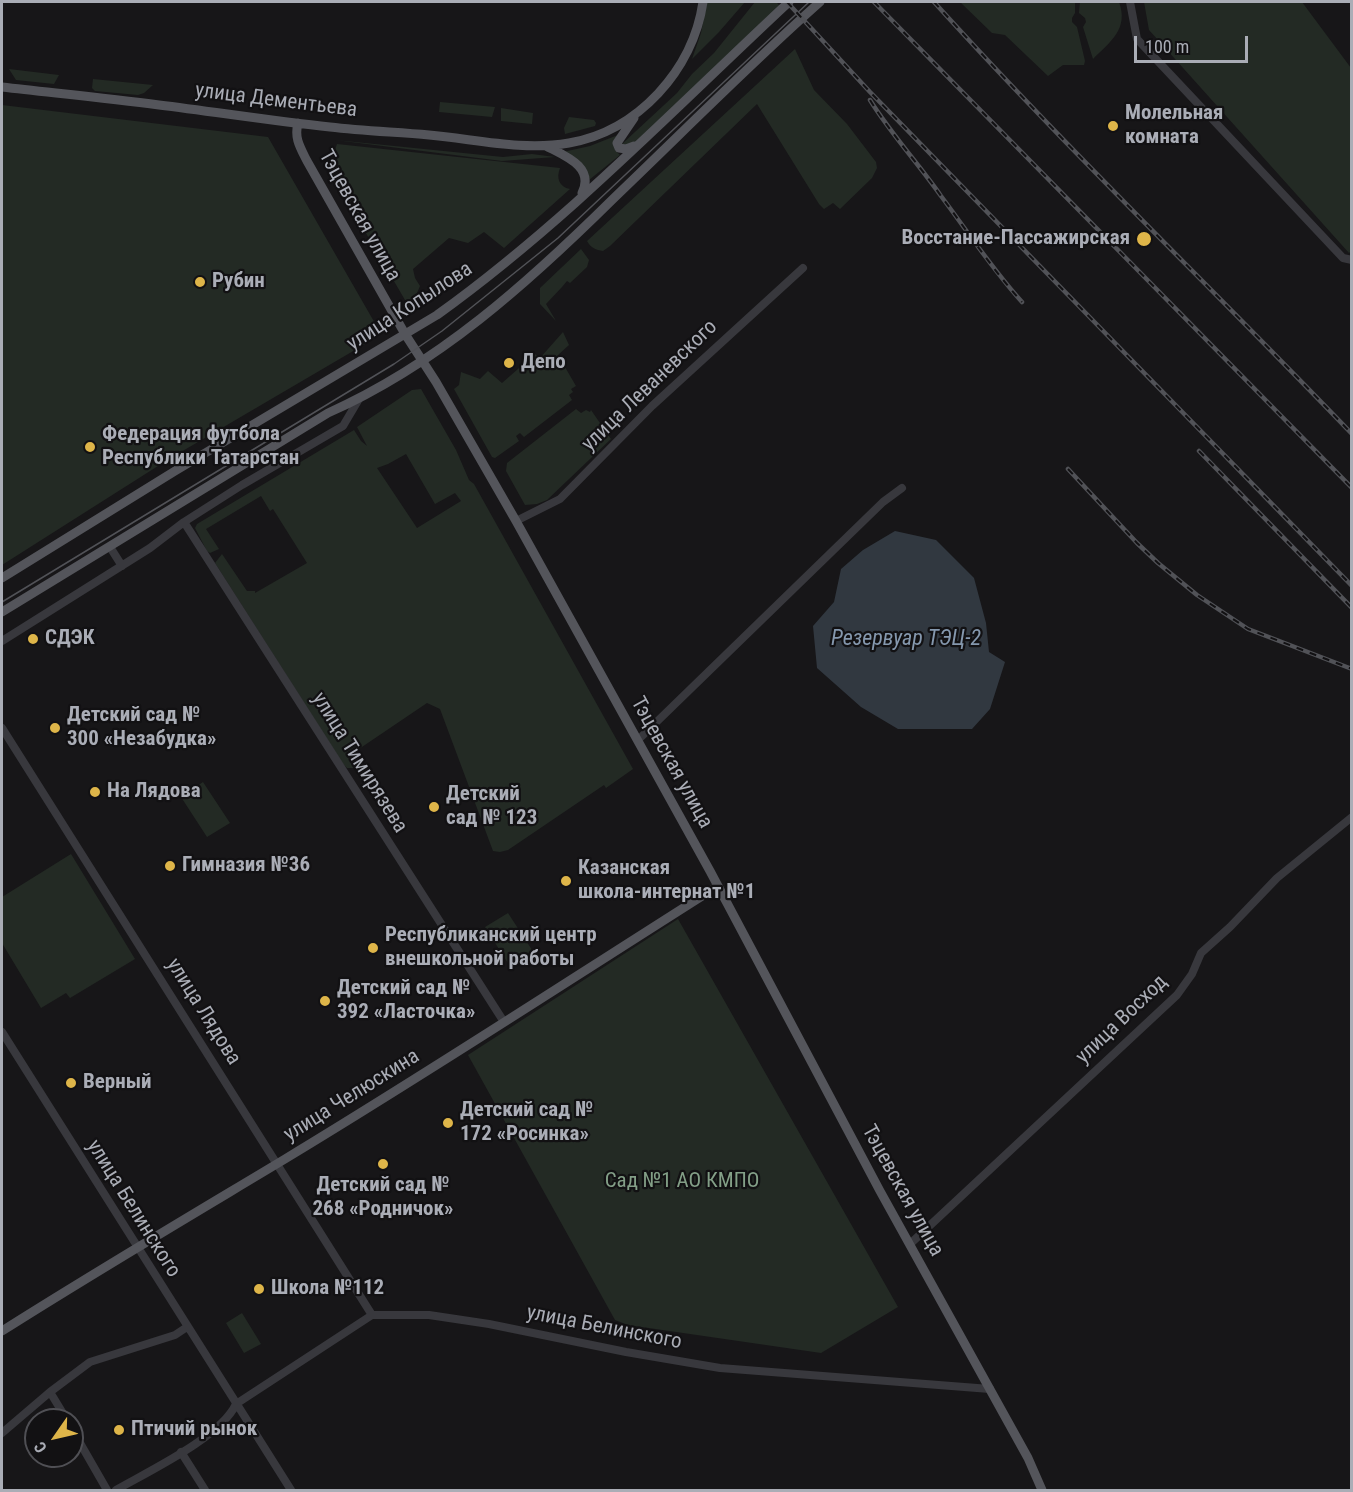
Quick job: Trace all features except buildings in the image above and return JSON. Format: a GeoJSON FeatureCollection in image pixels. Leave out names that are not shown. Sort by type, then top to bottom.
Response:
{"type":"FeatureCollection","features":[{"type":"Feature","properties":{"kind":"main road"},"geometry":{"type":"LineString","coordinates":[[639,145],[622,150],[617,143],[642,108],[657,95],[679,67],[694,39],[703,2]]}},
{"type":"Feature","properties":{"kind":"main road","name":"улица Копылова"},"geometry":{"type":"LineString","coordinates":[[2,578],[175,471],[437,315],[470,292],[579,200],[789,2]]}},
{"type":"Feature","properties":{"kind":"main road"},"geometry":{"type":"LineString","coordinates":[[2,612],[328,413],[359,399],[423,361],[520,287],[820,2]]}},
{"type":"Feature","properties":{"kind":"main road","name":"улица Дементьева"},"geometry":{"type":"LineString","coordinates":[[2,87],[329,127],[431,135],[512,145],[546,146],[570,143],[605,132],[627,120],[642,108]]}},
{"type":"Feature","properties":{"kind":"main road","name":"Тэцевская улица"},"geometry":{"type":"LineString","coordinates":[[297,123],[295,133],[302,151],[405,334],[440,388],[516,521],[638,740],[1028,1458],[1042,1491]]}},
{"type":"Feature","properties":{"kind":"main road"},"geometry":{"type":"LineString","coordinates":[[546,146],[574,161],[584,173],[586,185],[579,200]]}},
{"type":"Feature","properties":{"kind":"main road","name":"улица Челюскина"},"geometry":{"type":"LineString","coordinates":[[2,1331],[136,1247],[277,1164],[718,886]]}},
{"type":"Feature","properties":{"kind":"street"},"geometry":{"type":"LineString","coordinates":[[1130,2],[1137,39],[1343,258],[1352,260]]}},
{"type":"Feature","properties":{"kind":"street","name":"улица Леваневского"},"geometry":{"type":"LineString","coordinates":[[516,521],[560,499],[644,414],[803,268]]}},
{"type":"Feature","properties":{"kind":"street"},"geometry":{"type":"LineString","coordinates":[[2,640],[122,566],[242,485],[343,426],[359,399]]}},
{"type":"Feature","properties":{"kind":"street"},"geometry":{"type":"LineString","coordinates":[[638,740],[883,502],[902,488]]}},
{"type":"Feature","properties":{"kind":"street","name":"улица Тимирязева"},"geometry":{"type":"LineString","coordinates":[[184,522],[504,1022]]}},
{"type":"Feature","properties":{"kind":"street"},"geometry":{"type":"LineString","coordinates":[[110,547],[122,566]]}},
{"type":"Feature","properties":{"kind":"street","name":"улица Лядова"},"geometry":{"type":"LineString","coordinates":[[2,728],[372,1315]]}},
{"type":"Feature","properties":{"kind":"street","name":"улица Восход"},"geometry":{"type":"LineString","coordinates":[[910,1244],[1177,995],[1192,974],[1201,953],[1230,927],[1277,878],[1352,817]]}},
{"type":"Feature","properties":{"kind":"street","name":"улица Белинского"},"geometry":{"type":"LineString","coordinates":[[2,1032],[291,1491]]}},
{"type":"Feature","properties":{"kind":"street"},"geometry":{"type":"LineString","coordinates":[[116,1491],[211,1432],[231,1415],[236,1404],[372,1315]]}},
{"type":"Feature","properties":{"kind":"street","name":"улица Белинского"},"geometry":{"type":"LineString","coordinates":[[372,1315],[429,1315],[489,1324],[720,1368],[990,1389]]}},
{"type":"Feature","properties":{"kind":"street"},"geometry":{"type":"LineString","coordinates":[[2,1433],[90,1362],[175,1335],[187,1327]]}},
{"type":"Feature","properties":{"kind":"street"},"geometry":{"type":"LineString","coordinates":[[50,1392],[60,1408]]}},
{"type":"Feature","properties":{"kind":"street"},"geometry":{"type":"LineString","coordinates":[[84,1450],[107,1491]]}},
{"type":"Feature","properties":{"kind":"street"},"geometry":{"type":"LineString","coordinates":[[181,1452],[205,1491]]}},
{"type":"Feature","properties":{"kind":"green space"},"geometry":{"type":"Polygon","coordinates":[[[707,2],[745,2],[692,59],[701,33],[707,2]]]}},
{"type":"Feature","properties":{"kind":"green space"},"geometry":{"type":"Polygon","coordinates":[[[755,2],[776,2],[780,6],[638,141],[631,146],[622,144],[677,93],[692,74],[714,53],[755,2]]]}},
{"type":"Feature","properties":{"kind":"green space"},"geometry":{"type":"Polygon","coordinates":[[[960,2],[1075,2],[1072,22],[1077,27],[1084,65],[1063,65],[1048,76],[1005,35],[992,33],[960,2]]]}},
{"type":"Feature","properties":{"kind":"green space"},"geometry":{"type":"Polygon","coordinates":[[[1080,2],[1119,2],[1122,20],[1120,27],[1106,47],[1093,59],[1083,27],[1086,22],[1085,18],[1079,13],[1080,2]]]}},
{"type":"Feature","properties":{"kind":"green space"},"geometry":{"type":"Polygon","coordinates":[[[1144,2],[1302,2],[1351,68],[1351,251],[1349,253],[1149,30],[1144,2]]]}},
{"type":"Feature","properties":{"kind":"green space"},"geometry":{"type":"Polygon","coordinates":[[[795,49],[814,90],[847,124],[876,162],[877,168],[872,178],[840,209],[833,203],[824,209],[819,204],[757,104],[610,246],[603,251],[590,245],[587,241],[795,49]]]}},
{"type":"Feature","properties":{"kind":"green space"},"geometry":{"type":"Polygon","coordinates":[[[9,69],[59,75],[54,84],[16,80],[9,69]]]}},
{"type":"Feature","properties":{"kind":"green space"},"geometry":{"type":"Polygon","coordinates":[[[93,79],[153,85],[138,95],[95,91],[92,88],[93,79]]]}},
{"type":"Feature","properties":{"kind":"green space"},"geometry":{"type":"Polygon","coordinates":[[[440,102],[495,107],[492,117],[439,112],[440,102]]]}},
{"type":"Feature","properties":{"kind":"green space"},"geometry":{"type":"Polygon","coordinates":[[[2,105],[268,137],[380,332],[372,340],[169,459],[2,565],[2,105]]]}},
{"type":"Feature","properties":{"kind":"green space"},"geometry":{"type":"Polygon","coordinates":[[[501,108],[533,113],[532,124],[501,121],[501,108]]]}},
{"type":"Feature","properties":{"kind":"green space"},"geometry":{"type":"Polygon","coordinates":[[[569,117],[594,120],[596,123],[595,126],[565,134],[564,128],[569,117]]]}},
{"type":"Feature","properties":{"kind":"green space"},"geometry":{"type":"Polygon","coordinates":[[[623,133],[614,142],[615,150],[620,155],[589,180],[588,173],[563,152],[590,146],[623,133]]]}},
{"type":"Feature","properties":{"kind":"green space"},"geometry":{"type":"Polygon","coordinates":[[[335,140],[503,157],[532,154],[555,157],[502,161],[335,140]]]}},
{"type":"Feature","properties":{"kind":"green space"},"geometry":{"type":"Polygon","coordinates":[[[337,144],[560,168],[559,182],[570,189],[504,248],[484,232],[468,243],[449,238],[413,269],[420,286],[414,300],[410,303],[405,300],[325,163],[333,156],[337,144]]]}},
{"type":"Feature","properties":{"kind":"green space"},"geometry":{"type":"Polygon","coordinates":[[[581,249],[589,260],[587,267],[570,283],[567,281],[546,304],[556,321],[540,304],[540,288],[581,249]]]}},
{"type":"Feature","properties":{"kind":"green space"},"geometry":{"type":"Polygon","coordinates":[[[563,332],[569,345],[558,355],[576,386],[571,389],[573,392],[569,395],[572,400],[524,437],[520,433],[516,436],[519,441],[495,458],[492,457],[454,389],[459,385],[461,372],[480,379],[488,371],[502,383],[535,354],[540,358],[563,332]]]}},
{"type":"Feature","properties":{"kind":"green space"},"geometry":{"type":"Polygon","coordinates":[[[421,389],[456,450],[469,480],[474,484],[633,769],[606,788],[604,785],[508,850],[500,852],[493,851],[440,709],[427,703],[356,751],[362,761],[353,768],[347,768],[343,764],[215,563],[222,554],[247,591],[255,591],[255,593],[307,563],[273,509],[270,511],[261,496],[206,529],[219,549],[210,553],[207,551],[195,528],[197,524],[354,430],[367,446],[357,427],[412,390],[421,389]],[[406,454],[377,468],[417,528],[461,501],[455,493],[435,504],[406,454]]]}},
{"type":"Feature","properties":{"kind":"green space"},"geometry":{"type":"Polygon","coordinates":[[[576,409],[581,413],[591,410],[611,439],[547,500],[525,505],[506,471],[507,463],[576,409]]]}},
{"type":"Feature","properties":{"kind":"green space"},"geometry":{"type":"Polygon","coordinates":[[[203,782],[230,823],[207,837],[181,797],[203,782]]]}},
{"type":"Feature","properties":{"kind":"green space"},"geometry":{"type":"Polygon","coordinates":[[[71,854],[135,959],[70,998],[66,993],[41,1008],[2,943],[2,897],[71,854]]]}},
{"type":"Feature","properties":{"kind":"green space"},"geometry":{"type":"Polygon","coordinates":[[[508,913],[534,953],[511,968],[485,927],[508,913]]]}},
{"type":"Feature","properties":{"kind":"green space","name":"Сад №1 АО КМПО"},"geometry":{"type":"Polygon","coordinates":[[[678,919],[898,1307],[821,1353],[628,1325],[615,1320],[468,1055],[678,919]]]}},
{"type":"Feature","properties":{"kind":"green space"},"geometry":{"type":"Polygon","coordinates":[[[242,1313],[261,1344],[244,1353],[226,1323],[242,1313]]]}},
{"type":"Feature","properties":{"kind":"water","name":"Резервуар ТЭЦ-2"},"geometry":{"type":"Polygon","coordinates":[[[895,531],[936,540],[974,578],[986,623],[989,652],[1005,662],[990,709],[972,729],[898,729],[861,707],[817,668],[813,626],[834,602],[841,569],[863,550],[895,531]]]}},
{"type":"Feature","properties":{"kind":"tram line"},"geometry":{"type":"LineString","coordinates":[[2,602],[394,364],[442,331],[558,238],[809,2]]}},
{"type":"Feature","properties":{"kind":"railway"},"geometry":{"type":"LineString","coordinates":[[787,2],[870,92],[1352,586]]}},
{"type":"Feature","properties":{"kind":"railway"},"geometry":{"type":"LineString","coordinates":[[874,2],[1352,488]]}},
{"type":"Feature","properties":{"kind":"railway"},"geometry":{"type":"LineString","coordinates":[[934,2],[1088,165],[1352,434]]}},
{"type":"Feature","properties":{"kind":"railway"},"geometry":{"type":"LineString","coordinates":[[870,100],[990,263],[1022,302]]}},
{"type":"Feature","properties":{"kind":"railway"},"geometry":{"type":"LineString","coordinates":[[1199,451],[1352,608]]}},
{"type":"Feature","properties":{"kind":"railway"},"geometry":{"type":"LineString","coordinates":[[1068,469],[1137,543],[1197,595],[1248,629],[1352,669]]}},
{"type":"Feature","properties":{"kind":"place","name":"Молельная комната"},"geometry":{"type":"Point","coordinates":[1113,126]}},
{"type":"Feature","properties":{"kind":"place","name":"Восстание-Пассажирская"},"geometry":{"type":"Point","coordinates":[1144,239]}},
{"type":"Feature","properties":{"kind":"place","name":"Рубин"},"geometry":{"type":"Point","coordinates":[200,282]}},
{"type":"Feature","properties":{"kind":"place","name":"Депо"},"geometry":{"type":"Point","coordinates":[509,363]}},
{"type":"Feature","properties":{"kind":"place","name":"Федерация футбола Республики Татарстан"},"geometry":{"type":"Point","coordinates":[90,447]}},
{"type":"Feature","properties":{"kind":"place","name":"СДЭК"},"geometry":{"type":"Point","coordinates":[33,639]}},
{"type":"Feature","properties":{"kind":"place","name":"Детский сад № 300 «Незабудка»"},"geometry":{"type":"Point","coordinates":[55,728]}},
{"type":"Feature","properties":{"kind":"place","name":"На Лядова"},"geometry":{"type":"Point","coordinates":[95,792]}},
{"type":"Feature","properties":{"kind":"place","name":"Детский сад № 123"},"geometry":{"type":"Point","coordinates":[434,807]}},
{"type":"Feature","properties":{"kind":"place","name":"Гимназия №36"},"geometry":{"type":"Point","coordinates":[170,866]}},
{"type":"Feature","properties":{"kind":"place","name":"Казанская школа-интернат №1"},"geometry":{"type":"Point","coordinates":[566,881]}},
{"type":"Feature","properties":{"kind":"place","name":"Республиканский центр внешкольной работы"},"geometry":{"type":"Point","coordinates":[373,948]}},
{"type":"Feature","properties":{"kind":"place","name":"Детский сад № 392 «Ласточка»"},"geometry":{"type":"Point","coordinates":[325,1001]}},
{"type":"Feature","properties":{"kind":"place","name":"Верный"},"geometry":{"type":"Point","coordinates":[71,1083]}},
{"type":"Feature","properties":{"kind":"place","name":"Детский сад № 172 «Росинка»"},"geometry":{"type":"Point","coordinates":[448,1123]}},
{"type":"Feature","properties":{"kind":"place","name":"Детский сад № 268 «Родничок»"},"geometry":{"type":"Point","coordinates":[383,1164]}},
{"type":"Feature","properties":{"kind":"place","name":"Школа №112"},"geometry":{"type":"Point","coordinates":[259,1289]}},
{"type":"Feature","properties":{"kind":"place","name":"Птичий рынок"},"geometry":{"type":"Point","coordinates":[119,1430]}}]}
